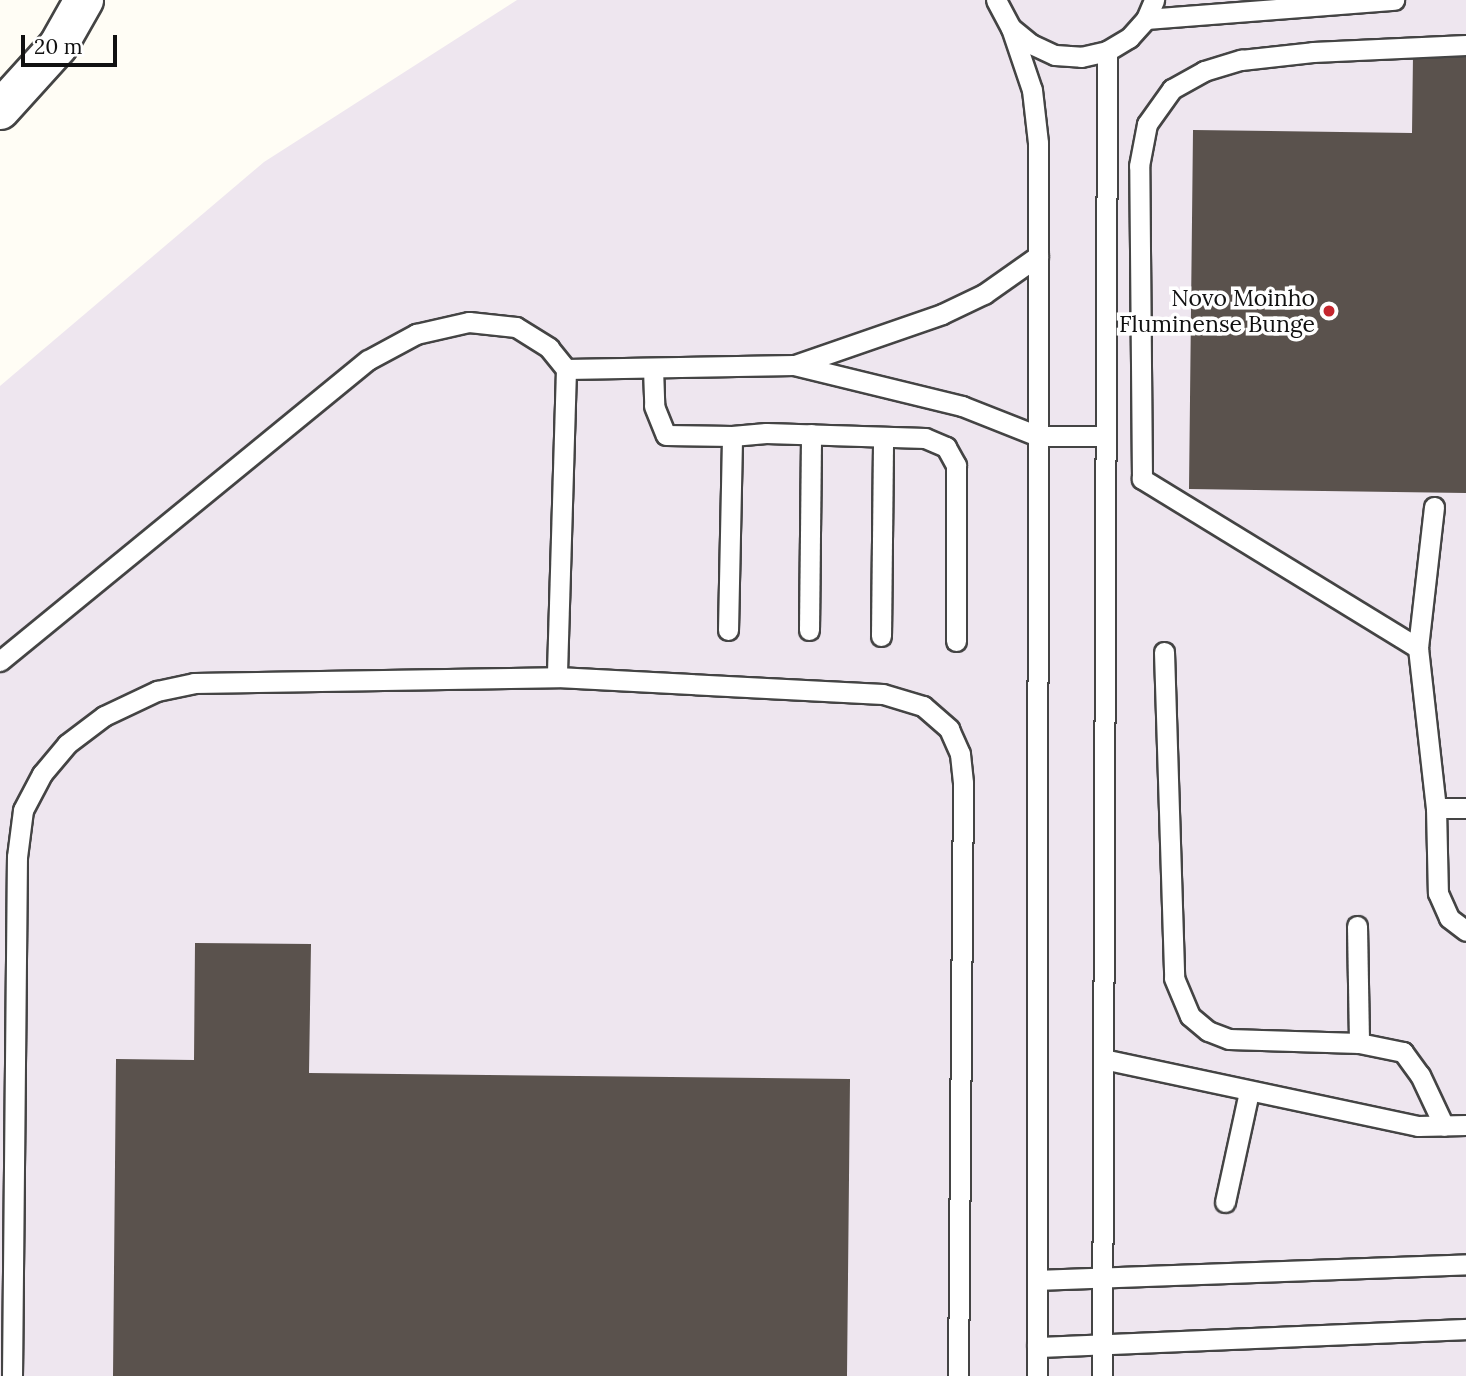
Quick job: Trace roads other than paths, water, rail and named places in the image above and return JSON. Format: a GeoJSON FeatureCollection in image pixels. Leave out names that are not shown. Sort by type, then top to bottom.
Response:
{"type":"FeatureCollection","features":[{"type":"Feature","properties":{"kind":"street"},"geometry":{"type":"LineString","coordinates":[[0,110],[58,46],[84,0]]}},
{"type":"Feature","properties":{"kind":"lane"},"geometry":{"type":"LineString","coordinates":[[996,0],[1011,28],[1032,90],[1038,143],[1037,1376]]}},
{"type":"Feature","properties":{"kind":"lane"},"geometry":{"type":"LineString","coordinates":[[1011,28],[1031,44],[1055,55],[1081,57],[1107,51],[1129,38],[1146,19],[1154,0]]}},
{"type":"Feature","properties":{"kind":"lane"},"geometry":{"type":"LineString","coordinates":[[1146,19],[1394,0]]}},
{"type":"Feature","properties":{"kind":"lane"},"geometry":{"type":"LineString","coordinates":[[1418,648],[1142,479],[1139,166],[1147,124],[1172,89],[1204,71],[1241,61],[1313,52],[1466,45]]}},
{"type":"Feature","properties":{"kind":"lane"},"geometry":{"type":"LineString","coordinates":[[1102,1376],[1102,436],[1107,51]]}},
{"type":"Feature","properties":{"kind":"lane"},"geometry":{"type":"LineString","coordinates":[[794,365],[942,314],[984,294],[1038,256]]}},
{"type":"Feature","properties":{"kind":"lane"},"geometry":{"type":"LineString","coordinates":[[0,661],[368,360],[416,334],[469,322],[516,327],[549,348],[566,369],[557,677]]}},
{"type":"Feature","properties":{"kind":"lane"},"geometry":{"type":"LineString","coordinates":[[566,369],[794,365],[962,406],[1038,436],[1102,436]]}},
{"type":"Feature","properties":{"kind":"lane"},"geometry":{"type":"LineString","coordinates":[[653,368],[654,406],[666,435],[811,434],[925,438],[946,447],[956,465],[956,641]]}},
{"type":"Feature","properties":{"kind":"lane"},"geometry":{"type":"LineString","coordinates":[[809,630],[811,434]]}},
{"type":"Feature","properties":{"kind":"lane"},"geometry":{"type":"LineString","coordinates":[[728,630],[732,436]]}},
{"type":"Feature","properties":{"kind":"lane"},"geometry":{"type":"LineString","coordinates":[[881,636],[883,437]]}},
{"type":"Feature","properties":{"kind":"lane"},"geometry":{"type":"LineString","coordinates":[[1434,507],[1418,648],[1436,808],[1438,893],[1448,918],[1466,931]]}},
{"type":"Feature","properties":{"kind":"lane"},"geometry":{"type":"LineString","coordinates":[[1164,652],[1174,978],[1190,1016],[1208,1031],[1229,1039],[1359,1042],[1403,1052],[1420,1074],[1444,1126]]}},
{"type":"Feature","properties":{"kind":"lane"},"geometry":{"type":"LineString","coordinates":[[12,1376],[17,857],[23,810],[42,774],[67,744],[104,716],[157,691],[194,683],[557,677],[884,694],[923,706],[949,729],[960,754],[963,783],[958,1376]]}},
{"type":"Feature","properties":{"kind":"lane"},"geometry":{"type":"LineString","coordinates":[[1436,808],[1466,808]]}},
{"type":"Feature","properties":{"kind":"lane"},"geometry":{"type":"LineString","coordinates":[[1357,926],[1359,1042]]}},
{"type":"Feature","properties":{"kind":"lane"},"geometry":{"type":"LineString","coordinates":[[1103,1059],[1418,1126],[1466,1125]]}},
{"type":"Feature","properties":{"kind":"lane"},"geometry":{"type":"LineString","coordinates":[[1225,1202],[1249,1092]]}},
{"type":"Feature","properties":{"kind":"lane"},"geometry":{"type":"LineString","coordinates":[[1038,1280],[1466,1264]]}},
{"type":"Feature","properties":{"kind":"lane"},"geometry":{"type":"LineString","coordinates":[[1037,1347],[1466,1329]]}},
{"type":"Feature","properties":{"kind":"place","name":"Novo Moinho Fluminense Bunge"},"geometry":{"type":"Point","coordinates":[1329,311]}}]}
